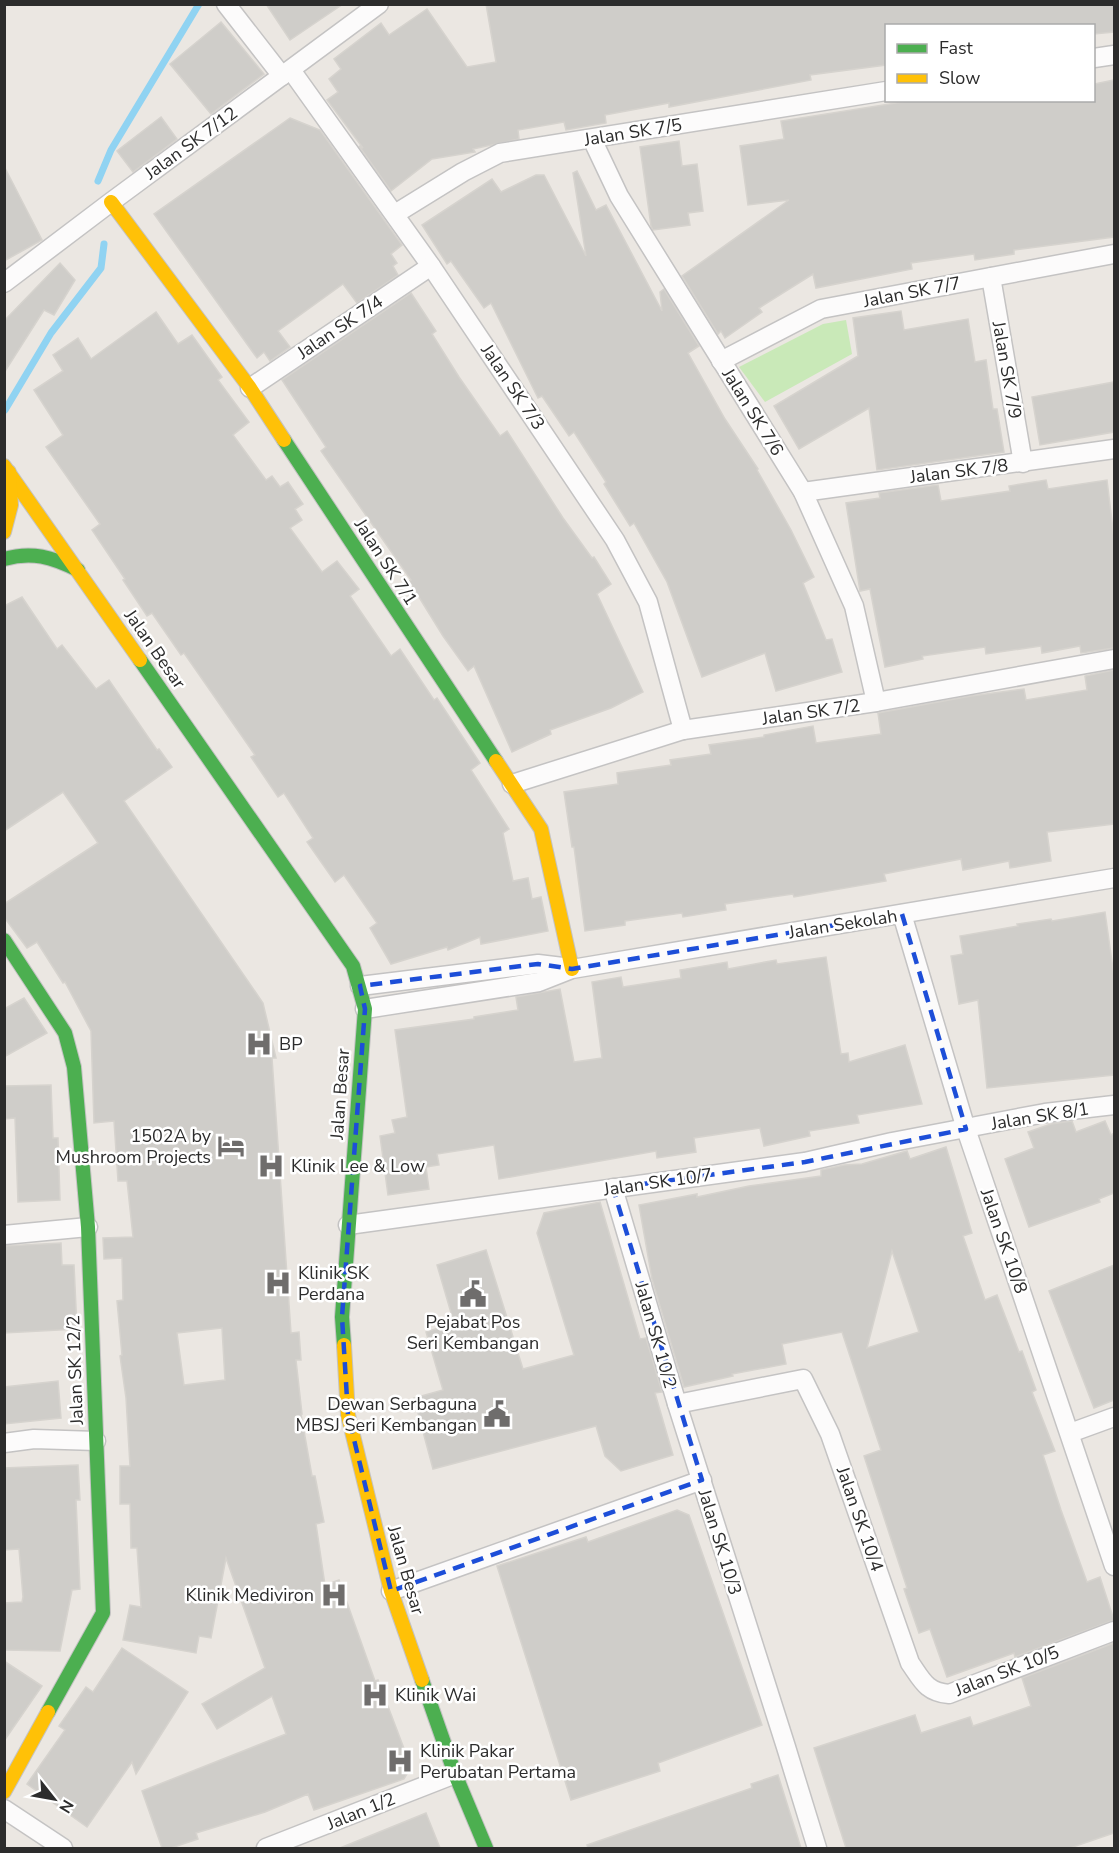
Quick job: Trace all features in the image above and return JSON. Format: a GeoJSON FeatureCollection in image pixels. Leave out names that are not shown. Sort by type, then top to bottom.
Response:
{"type":"FeatureCollection","features":[{"type":"Feature","properties":{"kind":"street","name":"Jalan SK 7/3"},"geometry":{"type":"LineString","coordinates":[[226,4],[286,73],[396,214],[615,540],[648,602],[683,730]]}},
{"type":"Feature","properties":{"kind":"street","name":"Jalan SK 7/12"},"geometry":{"type":"LineString","coordinates":[[4,283],[379,4]]}},
{"type":"Feature","properties":{"kind":"street"},"geometry":{"type":"LineString","coordinates":[[1095,58],[1114,55]]}},
{"type":"Feature","properties":{"kind":"street","name":"Jalan SK 7/5"},"geometry":{"type":"LineString","coordinates":[[396,214],[463,172],[500,153],[885,91]]}},
{"type":"Feature","properties":{"kind":"street","name":"Jalan SK 7/6"},"geometry":{"type":"LineString","coordinates":[[592,138],[619,196],[803,492],[854,606],[876,702]]}},
{"type":"Feature","properties":{"kind":"street","name":"Jalan SK 7/1"},"geometry":{"type":"LineString","coordinates":[[111,202],[250,388],[541,829],[572,969]]}},
{"type":"Feature","properties":{"kind":"street","name":"Jalan SK 7/7"},"geometry":{"type":"LineString","coordinates":[[721,361],[821,309],[1114,254]]}},
{"type":"Feature","properties":{"kind":"street","name":"Jalan SK 7/4"},"geometry":{"type":"LineString","coordinates":[[250,388],[431,266]]}},
{"type":"Feature","properties":{"kind":"street","name":"Jalan SK 7/9"},"geometry":{"type":"LineString","coordinates":[[991,277],[1023,463]]}},
{"type":"Feature","properties":{"kind":"street","name":"Jalan SK 7/8"},"geometry":{"type":"LineString","coordinates":[[803,492],[1114,449]]}},
{"type":"Feature","properties":{"kind":"street"},"geometry":{"type":"LineString","coordinates":[[4,532],[11,505],[7,469]]}},
{"type":"Feature","properties":{"kind":"street","name":"Jalan Besar"},"geometry":{"type":"LineString","coordinates":[[7,469],[353,966],[360,986],[365,1009],[342,1317],[348,1416],[391,1591],[455,1774],[486,1848]]}},
{"type":"Feature","properties":{"kind":"street"},"geometry":{"type":"LineString","coordinates":[[4,559],[34,553],[55,558],[78,570]]}},
{"type":"Feature","properties":{"kind":"street","name":"Jalan SK 7/2"},"geometry":{"type":"LineString","coordinates":[[512,784],[683,730],[876,702],[1114,659]]}},
{"type":"Feature","properties":{"kind":"street","name":"Jalan Sekolah"},"geometry":{"type":"LineString","coordinates":[[365,1009],[539,982],[572,969],[1114,878]]}},
{"type":"Feature","properties":{"kind":"street","name":"Jalan SK 10/8"},"geometry":{"type":"LineString","coordinates":[[902,914],[966,1129],[1114,1566]]}},
{"type":"Feature","properties":{"kind":"street","name":"Jalan SK 12/2"},"geometry":{"type":"LineString","coordinates":[[4,940],[65,1033],[74,1068],[88,1227],[103,1613],[4,1792]]}},
{"type":"Feature","properties":{"kind":"street","name":"Jalan Sekolah"},"geometry":{"type":"LineString","coordinates":[[360,986],[538,964],[572,969]]}},
{"type":"Feature","properties":{"kind":"street","name":"Jalan SK 8/1"},"geometry":{"type":"LineString","coordinates":[[966,1129],[1045,1113],[1114,1105]]}},
{"type":"Feature","properties":{"kind":"street","name":"Jalan SK 10/7"},"geometry":{"type":"LineString","coordinates":[[348,1225],[805,1162],[892,1142],[966,1129]]}},
{"type":"Feature","properties":{"kind":"street","name":"Jalan SK 10/2"},"geometry":{"type":"LineString","coordinates":[[613,1188],[676,1404],[702,1480]]}},
{"type":"Feature","properties":{"kind":"street"},"geometry":{"type":"LineString","coordinates":[[4,1235],[88,1227]]}},
{"type":"Feature","properties":{"kind":"street","name":"Jalan SK 10/4"},"geometry":{"type":"LineString","coordinates":[[676,1404],[803,1379],[830,1434],[910,1663]]}},
{"type":"Feature","properties":{"kind":"street"},"geometry":{"type":"LineString","coordinates":[[1070,1433],[1114,1417]]}},
{"type":"Feature","properties":{"kind":"street"},"geometry":{"type":"LineString","coordinates":[[4,1443],[34,1439],[96,1441]]}},
{"type":"Feature","properties":{"kind":"street","name":"Jalan SK 10/3"},"geometry":{"type":"LineString","coordinates":[[391,1591],[702,1480],[817,1848]]}},
{"type":"Feature","properties":{"kind":"street","name":"Jalan SK 10/5"},"geometry":{"type":"LineString","coordinates":[[910,1663],[935,1693],[949,1694],[1114,1631]]}},
{"type":"Feature","properties":{"kind":"street","name":"Jalan 1/2"},"geometry":{"type":"LineString","coordinates":[[266,1848],[455,1774]]}},
{"type":"Feature","properties":{"kind":"street"},"geometry":{"type":"LineString","coordinates":[[4,1809],[63,1848]]}},
{"type":"Feature","properties":{"kind":"highlighted area"},"geometry":{"type":"Polygon","coordinates":[[[902,914],[966,1129],[805,1162],[613,1188],[702,1480],[391,1591],[348,1415],[342,1317],[365,1009],[360,986],[538,964],[572,969],[902,914]]]}},
{"type":"Feature","properties":{"kind":"green space"},"geometry":{"type":"Polygon","coordinates":[[[846,320],[852,354],[765,402],[739,367],[823,324],[846,320]]]}},
{"type":"Feature","properties":{"kind":"building"},"geometry":{"type":"Polygon","coordinates":[[[266,4],[343,4],[290,40],[266,4]]]}},
{"type":"Feature","properties":{"kind":"building"},"geometry":{"type":"Polygon","coordinates":[[[486,4],[1114,4],[1114,32],[1095,34],[1095,24],[885,24],[885,65],[810,75],[811,80],[669,107],[669,103],[605,115],[606,123],[566,130],[564,122],[518,130],[519,139],[473,149],[475,152],[432,159],[391,191],[359,146],[363,148],[327,100],[338,92],[329,79],[341,69],[334,59],[381,23],[389,35],[427,9],[467,67],[496,62],[486,4]]]}},
{"type":"Feature","properties":{"kind":"building"},"geometry":{"type":"Polygon","coordinates":[[[221,22],[264,74],[211,114],[170,64],[221,22]]]}},
{"type":"Feature","properties":{"kind":"building"},"geometry":{"type":"Polygon","coordinates":[[[1114,80],[1114,237],[1014,250],[1014,254],[975,260],[974,254],[911,263],[912,269],[816,288],[813,274],[759,308],[762,312],[725,338],[721,331],[718,334],[682,276],[789,200],[748,205],[740,146],[784,139],[781,121],[902,102],[1095,102],[1095,84],[1114,80]]]}},
{"type":"Feature","properties":{"kind":"building"},"geometry":{"type":"Polygon","coordinates":[[[161,117],[177,139],[133,172],[117,151],[161,117]]]}},
{"type":"Feature","properties":{"kind":"building"},"geometry":{"type":"Polygon","coordinates":[[[290,118],[320,130],[402,245],[391,254],[397,263],[393,266],[398,275],[357,303],[343,284],[278,331],[290,347],[270,361],[264,352],[257,358],[154,214],[290,118]]]}},
{"type":"Feature","properties":{"kind":"building"},"geometry":{"type":"Polygon","coordinates":[[[679,141],[682,166],[697,164],[703,211],[688,213],[690,225],[653,230],[640,147],[679,141]]]}},
{"type":"Feature","properties":{"kind":"building"},"geometry":{"type":"Polygon","coordinates":[[[4,166],[42,240],[4,261],[4,166]]]}},
{"type":"Feature","properties":{"kind":"building"},"geometry":{"type":"Polygon","coordinates":[[[577,171],[596,210],[606,205],[662,311],[660,292],[664,289],[699,346],[688,353],[725,419],[758,469],[814,577],[803,583],[826,640],[832,639],[842,672],[776,691],[765,653],[702,677],[667,582],[634,523],[630,526],[604,484],[606,482],[574,432],[569,436],[542,396],[538,398],[491,303],[484,308],[451,261],[447,264],[422,225],[492,179],[501,192],[536,175],[544,175],[586,256],[573,173],[577,171]]]}},
{"type":"Feature","properties":{"kind":"building"},"geometry":{"type":"Polygon","coordinates":[[[60,263],[75,280],[54,315],[44,310],[4,373],[4,321],[60,263]]]}},
{"type":"Feature","properties":{"kind":"building"},"geometry":{"type":"Polygon","coordinates":[[[411,293],[436,331],[432,334],[459,377],[500,436],[507,431],[563,518],[592,558],[594,557],[611,584],[597,594],[643,692],[611,708],[550,730],[551,734],[512,752],[474,666],[468,671],[443,636],[409,581],[411,580],[321,451],[326,447],[282,380],[411,293]]]}},
{"type":"Feature","properties":{"kind":"building"},"geometry":{"type":"Polygon","coordinates":[[[901,311],[904,330],[968,319],[975,362],[986,360],[993,409],[997,409],[1004,452],[877,470],[869,408],[799,449],[774,406],[858,356],[853,318],[901,311]]]}},
{"type":"Feature","properties":{"kind":"building"},"geometry":{"type":"Polygon","coordinates":[[[156,312],[178,344],[192,335],[222,377],[218,380],[249,422],[233,435],[266,480],[272,476],[280,487],[288,482],[303,504],[295,509],[302,520],[290,528],[322,572],[337,561],[359,589],[350,596],[391,656],[400,649],[434,700],[437,698],[480,763],[471,770],[509,829],[503,833],[513,881],[528,878],[532,899],[541,897],[548,931],[481,944],[480,937],[448,950],[447,947],[391,964],[370,928],[377,923],[344,875],[335,882],[307,842],[313,838],[284,793],[278,797],[251,757],[255,755],[184,653],[181,655],[152,613],[147,616],[123,580],[125,579],[92,530],[100,524],[46,447],[63,435],[34,390],[63,371],[53,355],[78,338],[91,359],[156,312]]]}},
{"type":"Feature","properties":{"kind":"building"},"geometry":{"type":"Polygon","coordinates":[[[1114,382],[1114,432],[1040,445],[1032,397],[1114,382]]]}},
{"type":"Feature","properties":{"kind":"building"},"geometry":{"type":"Polygon","coordinates":[[[1046,480],[1048,489],[1107,480],[1114,538],[1114,648],[1081,653],[1080,646],[1042,653],[1041,646],[986,654],[985,647],[922,656],[923,659],[885,667],[870,589],[860,591],[846,503],[880,498],[879,493],[938,485],[941,501],[1010,491],[1009,486],[1046,480]]]}},
{"type":"Feature","properties":{"kind":"building"},"geometry":{"type":"Polygon","coordinates":[[[22,597],[57,649],[62,645],[96,689],[109,680],[157,750],[159,749],[172,767],[124,801],[263,1003],[276,1058],[272,1058],[291,1333],[299,1332],[301,1360],[296,1360],[301,1414],[312,1476],[315,1476],[324,1522],[316,1524],[325,1585],[339,1580],[375,1681],[378,1680],[411,1767],[404,1779],[314,1810],[308,1794],[265,1812],[196,1833],[198,1839],[171,1848],[162,1848],[142,1791],[286,1734],[272,1696],[217,1729],[202,1704],[265,1668],[226,1558],[211,1638],[199,1636],[196,1653],[123,1640],[130,1605],[141,1607],[137,1548],[131,1548],[130,1504],[120,1504],[120,1466],[130,1466],[117,1301],[123,1300],[122,1258],[104,1259],[103,1238],[133,1237],[127,1181],[118,1181],[114,1121],[94,1123],[91,1031],[65,982],[63,983],[37,942],[27,948],[4,917],[4,904],[98,843],[63,792],[4,831],[4,606],[22,597]],[[222,1328],[177,1333],[184,1385],[225,1380],[222,1328]]]}},
{"type":"Feature","properties":{"kind":"building"},"geometry":{"type":"Polygon","coordinates":[[[1114,670],[1114,824],[1047,832],[1051,861],[1010,868],[1009,861],[963,870],[961,859],[884,874],[886,881],[794,897],[793,894],[725,904],[726,910],[683,917],[682,913],[625,921],[625,925],[585,931],[564,792],[618,784],[617,773],[671,765],[670,760],[711,754],[709,745],[764,737],[764,735],[813,726],[816,743],[881,734],[878,713],[1024,689],[1026,700],[1087,690],[1085,676],[1114,670]]]}},
{"type":"Feature","properties":{"kind":"building"},"geometry":{"type":"Polygon","coordinates":[[[1105,912],[1114,976],[1114,1075],[987,1088],[978,1000],[959,1004],[951,956],[963,954],[960,936],[1018,926],[1017,924],[1105,912]]]}},
{"type":"Feature","properties":{"kind":"building"},"geometry":{"type":"Polygon","coordinates":[[[826,957],[841,1054],[848,1053],[849,1062],[905,1045],[922,1104],[857,1115],[859,1123],[809,1131],[810,1136],[764,1146],[760,1128],[694,1138],[696,1152],[657,1158],[656,1151],[499,1179],[494,1145],[437,1154],[439,1165],[426,1167],[429,1189],[388,1195],[380,1136],[395,1133],[392,1120],[407,1117],[395,1030],[474,1019],[474,1017],[518,1010],[516,997],[560,989],[574,1062],[602,1058],[592,982],[621,977],[623,987],[681,978],[680,970],[727,962],[728,969],[776,960],[777,964],[826,957]]]}},
{"type":"Feature","properties":{"kind":"building"},"geometry":{"type":"Polygon","coordinates":[[[24,998],[47,1033],[4,1057],[4,1009],[24,998]]]}},
{"type":"Feature","properties":{"kind":"building"},"geometry":{"type":"Polygon","coordinates":[[[51,1085],[53,1138],[58,1138],[60,1200],[18,1202],[15,1118],[4,1119],[4,1086],[51,1085]]]}},
{"type":"Feature","properties":{"kind":"building"},"geometry":{"type":"Polygon","coordinates":[[[1072,1121],[1076,1132],[1105,1121],[1111,1135],[1114,1133],[1114,1193],[1099,1199],[1100,1202],[1029,1227],[1005,1159],[1034,1148],[1028,1132],[1051,1124],[1072,1121]]]}},
{"type":"Feature","properties":{"kind":"building"},"geometry":{"type":"Polygon","coordinates":[[[946,1147],[972,1233],[963,1236],[985,1300],[997,1295],[1019,1352],[1022,1351],[1036,1390],[1032,1392],[1055,1451],[1043,1455],[1061,1510],[1087,1582],[1100,1577],[1114,1620],[1015,1657],[1014,1653],[947,1677],[930,1629],[919,1633],[904,1589],[907,1588],[864,1456],[881,1450],[842,1332],[782,1344],[786,1364],[732,1374],[733,1376],[684,1387],[652,1279],[639,1205],[821,1176],[821,1170],[862,1164],[907,1151],[910,1159],[946,1147]],[[892,1251],[867,1348],[919,1332],[892,1251]]]}},
{"type":"Feature","properties":{"kind":"building"},"geometry":{"type":"Polygon","coordinates":[[[600,1202],[640,1339],[646,1338],[662,1392],[655,1393],[673,1455],[621,1471],[605,1456],[596,1426],[433,1469],[414,1398],[443,1390],[426,1332],[454,1323],[437,1265],[486,1250],[523,1369],[574,1355],[537,1233],[544,1213],[600,1202]]]}},
{"type":"Feature","properties":{"kind":"building"},"geometry":{"type":"Polygon","coordinates":[[[61,1243],[62,1265],[74,1265],[77,1329],[4,1333],[4,1246],[61,1243]]]}},
{"type":"Feature","properties":{"kind":"building"},"geometry":{"type":"Polygon","coordinates":[[[1114,1265],[1114,1400],[1094,1408],[1049,1291],[1114,1265]]]}},
{"type":"Feature","properties":{"kind":"building"},"geometry":{"type":"Polygon","coordinates":[[[58,1381],[61,1418],[4,1424],[4,1387],[58,1381]]]}},
{"type":"Feature","properties":{"kind":"building"},"geometry":{"type":"Polygon","coordinates":[[[78,1465],[80,1500],[76,1500],[80,1589],[72,1590],[60,1651],[4,1650],[4,1603],[22,1602],[23,1597],[19,1549],[4,1550],[4,1468],[78,1465]]]}},
{"type":"Feature","properties":{"kind":"building"},"geometry":{"type":"Polygon","coordinates":[[[677,1510],[689,1515],[762,1725],[658,1763],[660,1771],[571,1800],[497,1566],[586,1537],[588,1542],[677,1510]]]}},
{"type":"Feature","properties":{"kind":"building"},"geometry":{"type":"Polygon","coordinates":[[[1114,1643],[1114,1833],[1070,1848],[846,1848],[814,1748],[915,1715],[921,1733],[970,1717],[973,1726],[1031,1706],[1022,1678],[1114,1643]]]}},
{"type":"Feature","properties":{"kind":"building"},"geometry":{"type":"Polygon","coordinates":[[[122,1648],[188,1692],[136,1774],[132,1762],[87,1827],[27,1784],[65,1730],[59,1726],[86,1687],[93,1692],[122,1648]]]}},
{"type":"Feature","properties":{"kind":"building"},"geometry":{"type":"Polygon","coordinates":[[[4,1661],[42,1686],[4,1741],[4,1661]]]}},
{"type":"Feature","properties":{"kind":"building"},"geometry":{"type":"Polygon","coordinates":[[[778,1775],[801,1848],[588,1848],[587,1845],[752,1788],[751,1784],[778,1775]]]}},
{"type":"Feature","properties":{"kind":"building"},"geometry":{"type":"Polygon","coordinates":[[[426,1813],[440,1848],[340,1848],[426,1813]]]}},
{"type":"Feature","properties":{"kind":"waterway"},"geometry":{"type":"LineString","coordinates":[[98,181],[111,150],[199,4]]}},
{"type":"Feature","properties":{"kind":"waterway"},"geometry":{"type":"LineString","coordinates":[[5,410],[51,333],[101,268],[104,244]]}},
{"type":"Feature","properties":{"kind":"traffic: fast"},"geometry":{"type":"LineString","coordinates":[[284,440],[496,761]]}},
{"type":"Feature","properties":{"kind":"traffic: fast"},"geometry":{"type":"LineString","coordinates":[[4,559],[24,556],[42,557],[78,570]]}},
{"type":"Feature","properties":{"kind":"traffic: fast"},"geometry":{"type":"LineString","coordinates":[[140,660],[353,966],[365,1009],[342,1317],[344,1345]]}},
{"type":"Feature","properties":{"kind":"traffic: fast"},"geometry":{"type":"LineString","coordinates":[[4,940],[65,1033],[74,1067],[88,1227],[103,1613],[48,1712]]}},
{"type":"Feature","properties":{"kind":"traffic: fast"},"geometry":{"type":"LineString","coordinates":[[422,1680],[455,1774],[486,1848]]}},
{"type":"Feature","properties":{"kind":"traffic: slow"},"geometry":{"type":"LineString","coordinates":[[111,202],[250,388],[284,440]]}},
{"type":"Feature","properties":{"kind":"traffic: slow"},"geometry":{"type":"LineString","coordinates":[[4,466],[140,660]]}},
{"type":"Feature","properties":{"kind":"traffic: slow"},"geometry":{"type":"LineString","coordinates":[[4,532],[11,505],[9,472]]}},
{"type":"Feature","properties":{"kind":"traffic: slow"},"geometry":{"type":"LineString","coordinates":[[496,761],[541,829],[572,969]]}},
{"type":"Feature","properties":{"kind":"traffic: slow"},"geometry":{"type":"LineString","coordinates":[[344,1345],[348,1415],[391,1591],[422,1680]]}},
{"type":"Feature","properties":{"kind":"traffic: slow"},"geometry":{"type":"LineString","coordinates":[[4,1792],[48,1712]]}},
{"type":"Feature","properties":{"kind":"place","name":"BP"},"geometry":{"type":"Point","coordinates":[259,1044]}},
{"type":"Feature","properties":{"kind":"place","name":"1502A by Mushroom Projects"},"geometry":{"type":"Point","coordinates":[231,1146]}},
{"type":"Feature","properties":{"kind":"place","name":"Klinik Lee & Low"},"geometry":{"type":"Point","coordinates":[271,1166]}},
{"type":"Feature","properties":{"kind":"place","name":"Klinik SK Perdana"},"geometry":{"type":"Point","coordinates":[278,1283]}},
{"type":"Feature","properties":{"kind":"place","name":"Pejabat Pos Seri Kembangan"},"geometry":{"type":"Point","coordinates":[473,1294]}},
{"type":"Feature","properties":{"kind":"place","name":"Dewan Serbaguna MBSJ Seri Kembangan"},"geometry":{"type":"Point","coordinates":[497,1414]}},
{"type":"Feature","properties":{"kind":"place","name":"Klinik Mediviron"},"geometry":{"type":"Point","coordinates":[334,1595]}},
{"type":"Feature","properties":{"kind":"place","name":"Klinik Wai"},"geometry":{"type":"Point","coordinates":[375,1695]}},
{"type":"Feature","properties":{"kind":"place","name":"Klinik Pakar Perubatan Pertama"},"geometry":{"type":"Point","coordinates":[400,1761]}}]}
